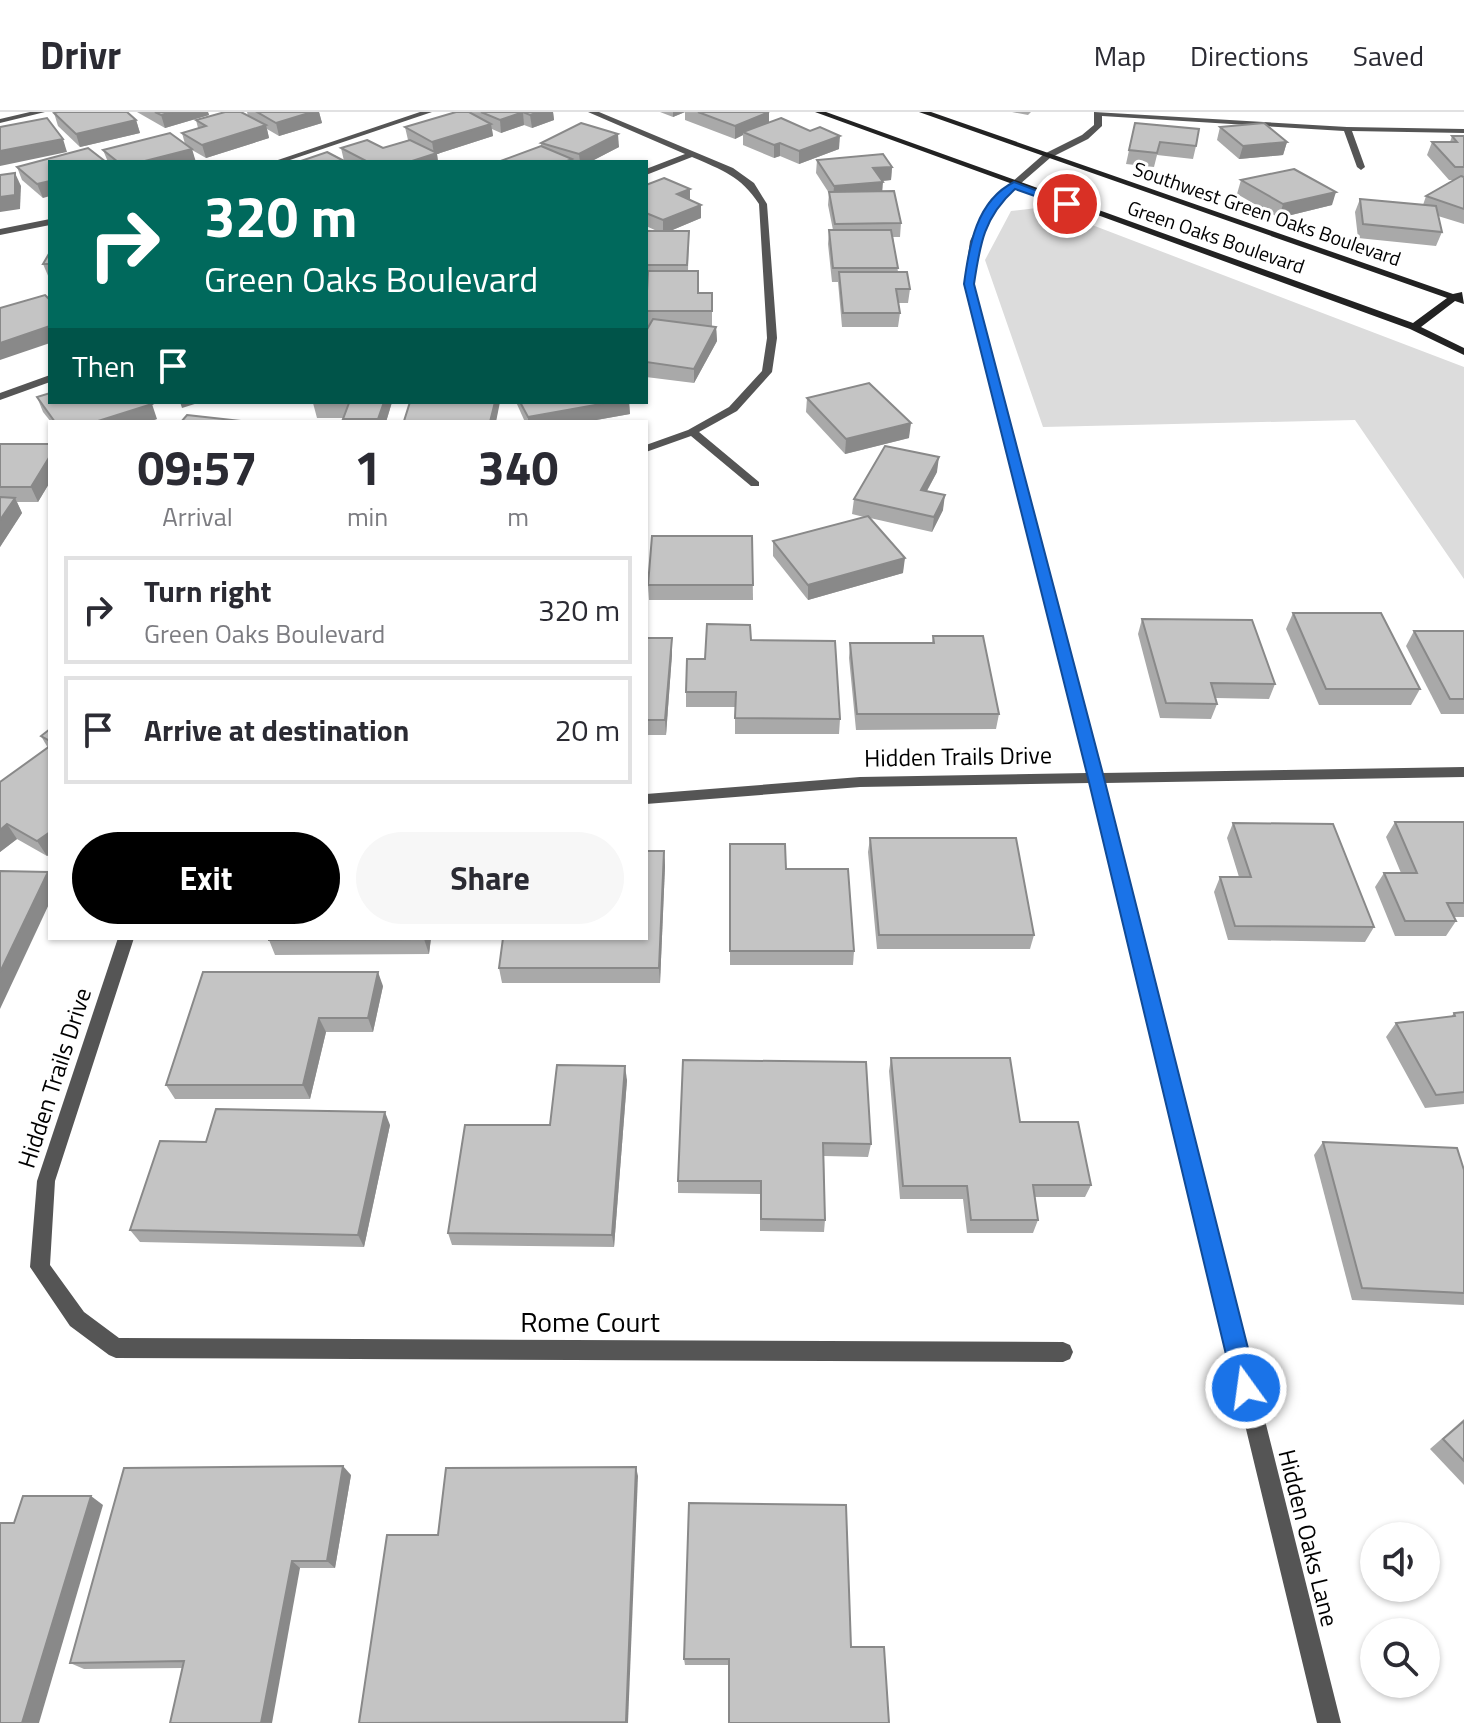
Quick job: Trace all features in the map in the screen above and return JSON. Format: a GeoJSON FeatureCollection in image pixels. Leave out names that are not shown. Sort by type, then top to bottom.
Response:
{"type":"FeatureCollection","features":[{"type":"Feature","properties":{"kind":"main road","name":"Green Oaks Boulevard"},"geometry":{"type":"LineString","coordinates":[[819,112],[1414,327],[1464,352]]}},
{"type":"Feature","properties":{"kind":"main road","name":"Southwest Green Oaks Boulevard"},"geometry":{"type":"LineString","coordinates":[[923,112],[1461,296]]}},
{"type":"Feature","properties":{"kind":"main road"},"geometry":{"type":"LineString","coordinates":[[1414,327],[1461,296]]}},
{"type":"Feature","properties":{"kind":"street"},"geometry":{"type":"LineString","coordinates":[[0,121],[41,112]]}},
{"type":"Feature","properties":{"kind":"street"},"geometry":{"type":"LineString","coordinates":[[282,160],[428,112]]}},
{"type":"Feature","properties":{"kind":"street"},"geometry":{"type":"LineString","coordinates":[[592,112],[730,170],[751,185],[763,204],[772,338],[767,372],[733,409],[692,432],[648,448]]}},
{"type":"Feature","properties":{"kind":"street"},"geometry":{"type":"LineString","coordinates":[[1098,112],[1347,129],[1464,131]]}},
{"type":"Feature","properties":{"kind":"street","name":"Hidden Oaks Lane"},"geometry":{"type":"LineString","coordinates":[[1098,112],[1098,126],[1085,137],[1047,156],[992,204],[975,241],[969,284],[1096,778],[1329,1723]]}},
{"type":"Feature","properties":{"kind":"street"},"geometry":{"type":"LineString","coordinates":[[1347,129],[1361,167]]}},
{"type":"Feature","properties":{"kind":"street"},"geometry":{"type":"LineString","coordinates":[[648,171],[693,154]]}},
{"type":"Feature","properties":{"kind":"street"},"geometry":{"type":"LineString","coordinates":[[0,232],[48,222]]}},
{"type":"Feature","properties":{"kind":"street"},"geometry":{"type":"LineString","coordinates":[[0,397],[48,379]]}},
{"type":"Feature","properties":{"kind":"street"},"geometry":{"type":"LineString","coordinates":[[692,432],[755,484]]}},
{"type":"Feature","properties":{"kind":"street","name":"Hidden Trails Drive"},"geometry":{"type":"LineString","coordinates":[[648,799],[860,782],[1464,772]]}},
{"type":"Feature","properties":{"kind":"street","name":"Hidden Trails Drive"},"geometry":{"type":"LineString","coordinates":[[116,1348],[77,1319],[40,1267],[46,1181],[125,940]]}},
{"type":"Feature","properties":{"kind":"street","name":"Rome Court"},"geometry":{"type":"LineString","coordinates":[[116,1348],[1063,1352]]}},
{"type":"Feature","properties":{"kind":"shaded area"},"geometry":{"type":"Polygon","coordinates":[[[1045,207],[1464,367],[1464,579],[1355,420],[1043,427],[985,260],[1011,211],[1045,207]]]}},
{"type":"Feature","properties":{"kind":"building"},"geometry":{"type":"Polygon","coordinates":[[[127,112],[136,120],[76,134],[54,113],[127,112]]]}},
{"type":"Feature","properties":{"kind":"building"},"geometry":{"type":"Polygon","coordinates":[[[225,112],[241,112],[266,125],[202,145],[182,133],[206,126],[196,120],[225,112]]]}},
{"type":"Feature","properties":{"kind":"building"},"geometry":{"type":"Polygon","coordinates":[[[257,112],[312,112],[276,123],[257,112]]]}},
{"type":"Feature","properties":{"kind":"building"},"geometry":{"type":"Polygon","coordinates":[[[456,112],[469,112],[491,124],[432,142],[405,127],[456,112]]]}},
{"type":"Feature","properties":{"kind":"building"},"geometry":{"type":"Polygon","coordinates":[[[481,112],[523,112],[500,120],[481,112]]]}},
{"type":"Feature","properties":{"kind":"building"},"geometry":{"type":"Polygon","coordinates":[[[698,112],[769,112],[735,126],[698,112]]]}},
{"type":"Feature","properties":{"kind":"building"},"geometry":{"type":"Polygon","coordinates":[[[47,118],[63,139],[0,151],[0,127],[47,118]]]}},
{"type":"Feature","properties":{"kind":"building"},"geometry":{"type":"Polygon","coordinates":[[[781,118],[810,131],[820,127],[840,136],[799,151],[743,132],[781,118]]]}},
{"type":"Feature","properties":{"kind":"building"},"geometry":{"type":"Polygon","coordinates":[[[581,123],[618,134],[579,154],[541,143],[581,123]]]}},
{"type":"Feature","properties":{"kind":"building"},"geometry":{"type":"Polygon","coordinates":[[[1135,123],[1199,129],[1196,146],[1160,142],[1157,153],[1129,150],[1135,123]]]}},
{"type":"Feature","properties":{"kind":"building"},"geometry":{"type":"Polygon","coordinates":[[[1264,123],[1287,142],[1243,146],[1220,127],[1264,123]]]}},
{"type":"Feature","properties":{"kind":"building"},"geometry":{"type":"Polygon","coordinates":[[[170,133],[192,149],[149,160],[116,160],[103,150],[170,133]]]}},
{"type":"Feature","properties":{"kind":"building"},"geometry":{"type":"Polygon","coordinates":[[[1452,136],[1464,136],[1464,167],[1455,167],[1432,142],[1457,142],[1452,136]]]}},
{"type":"Feature","properties":{"kind":"building"},"geometry":{"type":"Polygon","coordinates":[[[367,140],[383,148],[410,140],[437,153],[415,160],[364,160],[341,148],[367,140]]]}},
{"type":"Feature","properties":{"kind":"building"},"geometry":{"type":"Polygon","coordinates":[[[541,146],[572,159],[570,160],[503,160],[541,146]]]}},
{"type":"Feature","properties":{"kind":"building"},"geometry":{"type":"Polygon","coordinates":[[[88,148],[103,160],[48,160],[48,181],[37,184],[17,167],[88,148]]]}},
{"type":"Feature","properties":{"kind":"building"},"geometry":{"type":"Polygon","coordinates":[[[327,152],[342,160],[304,160],[327,152]]]}},
{"type":"Feature","properties":{"kind":"building"},"geometry":{"type":"Polygon","coordinates":[[[883,154],[892,167],[873,168],[883,182],[834,186],[817,160],[883,154]]]}},
{"type":"Feature","properties":{"kind":"building"},"geometry":{"type":"Polygon","coordinates":[[[1294,169],[1336,192],[1283,204],[1241,180],[1294,169]]]}},
{"type":"Feature","properties":{"kind":"building"},"geometry":{"type":"Polygon","coordinates":[[[15,173],[15,195],[0,197],[0,175],[15,173]]]}},
{"type":"Feature","properties":{"kind":"building"},"geometry":{"type":"Polygon","coordinates":[[[1464,177],[1464,209],[1426,196],[1464,177]]]}},
{"type":"Feature","properties":{"kind":"building"},"geometry":{"type":"Polygon","coordinates":[[[664,178],[690,189],[677,194],[701,205],[663,220],[648,214],[648,184],[664,178]]]}},
{"type":"Feature","properties":{"kind":"building"},"geometry":{"type":"Polygon","coordinates":[[[894,191],[901,223],[835,224],[829,192],[894,191]]]}},
{"type":"Feature","properties":{"kind":"building"},"geometry":{"type":"Polygon","coordinates":[[[1360,199],[1436,206],[1442,232],[1363,224],[1360,199]]]}},
{"type":"Feature","properties":{"kind":"building"},"geometry":{"type":"Polygon","coordinates":[[[829,230],[891,230],[898,268],[833,268],[829,230]]]}},
{"type":"Feature","properties":{"kind":"building"},"geometry":{"type":"Polygon","coordinates":[[[648,231],[689,231],[687,265],[648,265],[648,231]]]}},
{"type":"Feature","properties":{"kind":"building"},"geometry":{"type":"Polygon","coordinates":[[[648,271],[698,271],[698,293],[712,293],[712,311],[648,311],[648,271]]]}},
{"type":"Feature","properties":{"kind":"building"},"geometry":{"type":"Polygon","coordinates":[[[839,272],[907,272],[910,289],[896,289],[900,313],[843,313],[839,272]]]}},
{"type":"Feature","properties":{"kind":"building"},"geometry":{"type":"Polygon","coordinates":[[[45,295],[48,298],[48,327],[0,343],[0,308],[45,295]]]}},
{"type":"Feature","properties":{"kind":"building"},"geometry":{"type":"Polygon","coordinates":[[[653,319],[716,327],[694,369],[648,362],[648,328],[653,319]]]}},
{"type":"Feature","properties":{"kind":"building"},"geometry":{"type":"Polygon","coordinates":[[[869,383],[911,423],[846,439],[807,398],[869,383]]]}},
{"type":"Feature","properties":{"kind":"building"},"geometry":{"type":"Polygon","coordinates":[[[48,394],[48,404],[152,404],[101,420],[54,420],[37,397],[48,394]]]}},
{"type":"Feature","properties":{"kind":"building"},"geometry":{"type":"Polygon","coordinates":[[[349,404],[383,404],[378,419],[343,419],[349,404]]]}},
{"type":"Feature","properties":{"kind":"building"},"geometry":{"type":"Polygon","coordinates":[[[409,404],[494,404],[490,420],[404,420],[409,404]]]}},
{"type":"Feature","properties":{"kind":"building"},"geometry":{"type":"Polygon","coordinates":[[[521,404],[601,404],[528,417],[521,404]]]}},
{"type":"Feature","properties":{"kind":"building"},"geometry":{"type":"Polygon","coordinates":[[[187,415],[232,420],[183,420],[187,415]]]}},
{"type":"Feature","properties":{"kind":"building"},"geometry":{"type":"Polygon","coordinates":[[[0,444],[48,444],[48,459],[31,487],[0,487],[0,444]]]}},
{"type":"Feature","properties":{"kind":"building"},"geometry":{"type":"Polygon","coordinates":[[[885,446],[939,457],[921,490],[945,495],[934,517],[854,499],[885,446]]]}},
{"type":"Feature","properties":{"kind":"building"},"geometry":{"type":"Polygon","coordinates":[[[0,497],[15,498],[0,520],[0,497]]]}},
{"type":"Feature","properties":{"kind":"building"},"geometry":{"type":"Polygon","coordinates":[[[868,516],[905,558],[808,585],[773,541],[868,516]]]}},
{"type":"Feature","properties":{"kind":"building"},"geometry":{"type":"Polygon","coordinates":[[[652,536],[752,536],[753,585],[648,585],[652,536]]]}},
{"type":"Feature","properties":{"kind":"building"},"geometry":{"type":"Polygon","coordinates":[[[1293,613],[1381,613],[1420,689],[1326,689],[1293,613]]]}},
{"type":"Feature","properties":{"kind":"building"},"geometry":{"type":"Polygon","coordinates":[[[1142,619],[1252,620],[1275,684],[1211,683],[1217,704],[1166,703],[1142,619]]]}},
{"type":"Feature","properties":{"kind":"building"},"geometry":{"type":"Polygon","coordinates":[[[707,624],[750,625],[751,640],[835,641],[840,719],[735,718],[736,692],[686,692],[687,659],[705,659],[707,624]]]}},
{"type":"Feature","properties":{"kind":"building"},"geometry":{"type":"Polygon","coordinates":[[[1414,631],[1464,631],[1464,699],[1450,699],[1414,631]]]}},
{"type":"Feature","properties":{"kind":"building"},"geometry":{"type":"Polygon","coordinates":[[[933,636],[983,636],[999,714],[857,714],[850,643],[934,643],[933,636]]]}},
{"type":"Feature","properties":{"kind":"building"},"geometry":{"type":"Polygon","coordinates":[[[648,638],[672,638],[665,720],[648,720],[648,638]]]}},
{"type":"Feature","properties":{"kind":"building"},"geometry":{"type":"Polygon","coordinates":[[[48,747],[48,833],[37,841],[7,824],[0,830],[0,782],[48,747]]]}},
{"type":"Feature","properties":{"kind":"building"},"geometry":{"type":"Polygon","coordinates":[[[1395,822],[1464,822],[1464,903],[1447,903],[1456,921],[1405,921],[1384,873],[1417,873],[1395,822]]]}},
{"type":"Feature","properties":{"kind":"building"},"geometry":{"type":"Polygon","coordinates":[[[1233,823],[1333,824],[1374,927],[1235,926],[1220,877],[1251,877],[1233,823]]]}},
{"type":"Feature","properties":{"kind":"building"},"geometry":{"type":"Polygon","coordinates":[[[870,838],[1016,838],[1034,935],[879,935],[870,838]]]}},
{"type":"Feature","properties":{"kind":"building"},"geometry":{"type":"Polygon","coordinates":[[[730,844],[785,844],[786,869],[848,869],[854,951],[730,951],[730,844]]]}},
{"type":"Feature","properties":{"kind":"building"},"geometry":{"type":"Polygon","coordinates":[[[648,851],[664,851],[659,968],[499,968],[503,940],[648,940],[648,851]]]}},
{"type":"Feature","properties":{"kind":"building"},"geometry":{"type":"Polygon","coordinates":[[[0,871],[48,872],[0,972],[0,871]]]}},
{"type":"Feature","properties":{"kind":"building"},"geometry":{"type":"Polygon","coordinates":[[[203,972],[378,972],[368,1018],[319,1018],[303,1085],[166,1085],[203,972]]]}},
{"type":"Feature","properties":{"kind":"building"},"geometry":{"type":"Polygon","coordinates":[[[1464,1012],[1464,1092],[1436,1095],[1396,1023],[1455,1016],[1454,1013],[1464,1012]]]}},
{"type":"Feature","properties":{"kind":"building"},"geometry":{"type":"Polygon","coordinates":[[[891,1058],[1010,1058],[1020,1122],[1078,1122],[1091,1185],[1033,1185],[1038,1220],[971,1220],[967,1186],[903,1186],[891,1058]]]}},
{"type":"Feature","properties":{"kind":"building"},"geometry":{"type":"Polygon","coordinates":[[[683,1060],[866,1062],[871,1144],[823,1143],[825,1220],[761,1219],[761,1181],[678,1181],[683,1060]]]}},
{"type":"Feature","properties":{"kind":"building"},"geometry":{"type":"Polygon","coordinates":[[[557,1065],[625,1066],[612,1235],[448,1233],[465,1125],[550,1125],[557,1065]]]}},
{"type":"Feature","properties":{"kind":"building"},"geometry":{"type":"Polygon","coordinates":[[[216,1109],[385,1112],[358,1235],[130,1230],[160,1141],[206,1142],[216,1109]]]}},
{"type":"Feature","properties":{"kind":"building"},"geometry":{"type":"Polygon","coordinates":[[[1323,1142],[1457,1148],[1464,1170],[1464,1293],[1362,1288],[1323,1142]]]}},
{"type":"Feature","properties":{"kind":"building"},"geometry":{"type":"Polygon","coordinates":[[[1464,1421],[1464,1461],[1443,1439],[1464,1421]]]}},
{"type":"Feature","properties":{"kind":"building"},"geometry":{"type":"Polygon","coordinates":[[[343,1466],[327,1561],[292,1561],[261,1723],[170,1723],[184,1661],[70,1663],[124,1468],[343,1466]]]}},
{"type":"Feature","properties":{"kind":"building"},"geometry":{"type":"Polygon","coordinates":[[[636,1467],[626,1722],[359,1723],[387,1535],[438,1535],[446,1468],[636,1467]]]}},
{"type":"Feature","properties":{"kind":"building"},"geometry":{"type":"Polygon","coordinates":[[[23,1496],[91,1496],[22,1723],[0,1723],[0,1523],[14,1523],[23,1496]]]}},
{"type":"Feature","properties":{"kind":"building"},"geometry":{"type":"Polygon","coordinates":[[[689,1503],[846,1505],[851,1647],[884,1647],[889,1723],[729,1723],[729,1659],[684,1659],[689,1503]]]}},
{"type":"Feature","properties":{"kind":"route"},"geometry":{"type":"LineString","coordinates":[[1067,204],[1014,185],[992,204],[975,241],[969,284],[1096,778],[1246,1388]]}}]}
